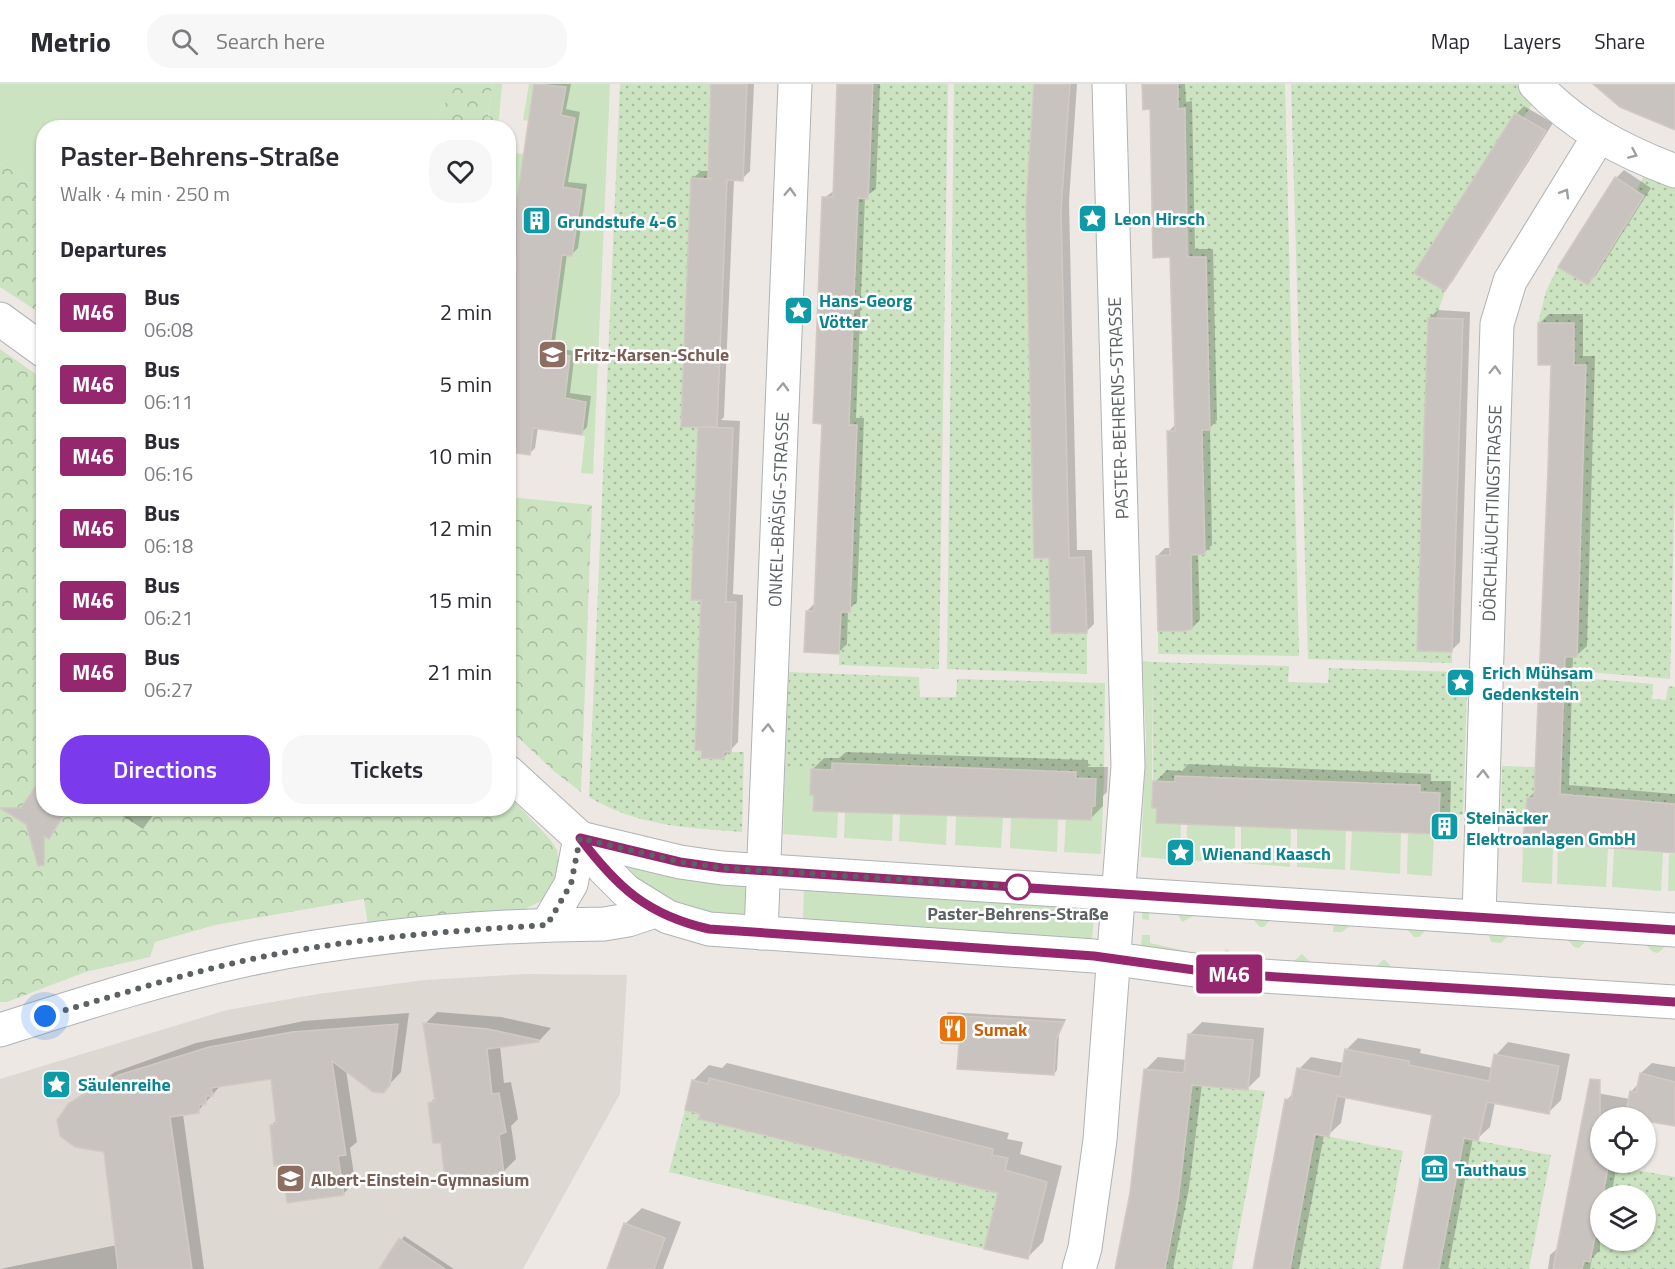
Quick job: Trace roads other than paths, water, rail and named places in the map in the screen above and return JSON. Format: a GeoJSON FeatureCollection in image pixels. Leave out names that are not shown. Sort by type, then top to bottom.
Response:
{"type":"FeatureCollection","features":[{"type":"Feature","properties":{"kind":"street","name":"ONKEL-BRÄSIG-STRASSE"},"geometry":{"type":"LineString","coordinates":[[761,933],[795,84]]}},
{"type":"Feature","properties":{"kind":"street","name":"PASTER-BEHRENS-STRASSE"},"geometry":{"type":"LineString","coordinates":[[1079,1269],[1085,1248],[1100,1140],[1116,959],[1128,766],[1109,84]]}},
{"type":"Feature","properties":{"kind":"street"},"geometry":{"type":"LineString","coordinates":[[1534,84],[1566,112],[1599,136],[1624,150],[1675,171]]}},
{"type":"Feature","properties":{"kind":"street","name":"DÖRCHLÄUCHTINGSTRASSE"},"geometry":{"type":"LineString","coordinates":[[1479,917],[1497,324],[1510,281],[1599,136]]}},
{"type":"Feature","properties":{"kind":"street"},"geometry":{"type":"LineString","coordinates":[[0,319],[36,345]]}},
{"type":"Feature","properties":{"kind":"street"},"geometry":{"type":"LineString","coordinates":[[516,779],[580,838],[613,880],[655,911],[709,929],[1116,959],[1216,973],[1675,1002]]}},
{"type":"Feature","properties":{"kind":"street"},"geometry":{"type":"LineString","coordinates":[[580,838],[680,862],[762,871],[1675,930]]}},
{"type":"Feature","properties":{"kind":"street"},"geometry":{"type":"LineString","coordinates":[[547,925],[571,884],[580,838]]}},
{"type":"Feature","properties":{"kind":"street"},"geometry":{"type":"LineString","coordinates":[[0,1030],[205,970],[258,958],[370,939],[547,925],[604,924],[628,921],[655,911]]}},
{"type":"Feature","properties":{"kind":"place","name":"Leon Hirsch"},"geometry":{"type":"Point","coordinates":[1093,218]}},
{"type":"Feature","properties":{"kind":"place","name":"Grundstufe 4-6"},"geometry":{"type":"Point","coordinates":[536,221]}},
{"type":"Feature","properties":{"kind":"place","name":"Hans-Georg Vötter"},"geometry":{"type":"Point","coordinates":[798,310]}},
{"type":"Feature","properties":{"kind":"place","name":"Fritz-Karsen-Schule"},"geometry":{"type":"Point","coordinates":[553,354]}},
{"type":"Feature","properties":{"kind":"place","name":"Erich Mühsam Gedenkstein"},"geometry":{"type":"Point","coordinates":[1461,682]}},
{"type":"Feature","properties":{"kind":"place","name":"Steinäcker Elektroanlagen GmbH"},"geometry":{"type":"Point","coordinates":[1445,827]}},
{"type":"Feature","properties":{"kind":"place","name":"Wienand Kaasch"},"geometry":{"type":"Point","coordinates":[1181,853]}},
{"type":"Feature","properties":{"kind":"place","name":"Paster-Behrens-Straße"},"geometry":{"type":"Point","coordinates":[1018,887]}},
{"type":"Feature","properties":{"kind":"place","name":"Sumak"},"geometry":{"type":"Point","coordinates":[953,1029]}},
{"type":"Feature","properties":{"kind":"place","name":"Säulenreihe"},"geometry":{"type":"Point","coordinates":[57,1084]}},
{"type":"Feature","properties":{"kind":"place","name":"Tauthaus"},"geometry":{"type":"Point","coordinates":[1434,1169]}},
{"type":"Feature","properties":{"kind":"place","name":"Albert-Einstein-Gymnasium"},"geometry":{"type":"Point","coordinates":[290,1179]}}]}
